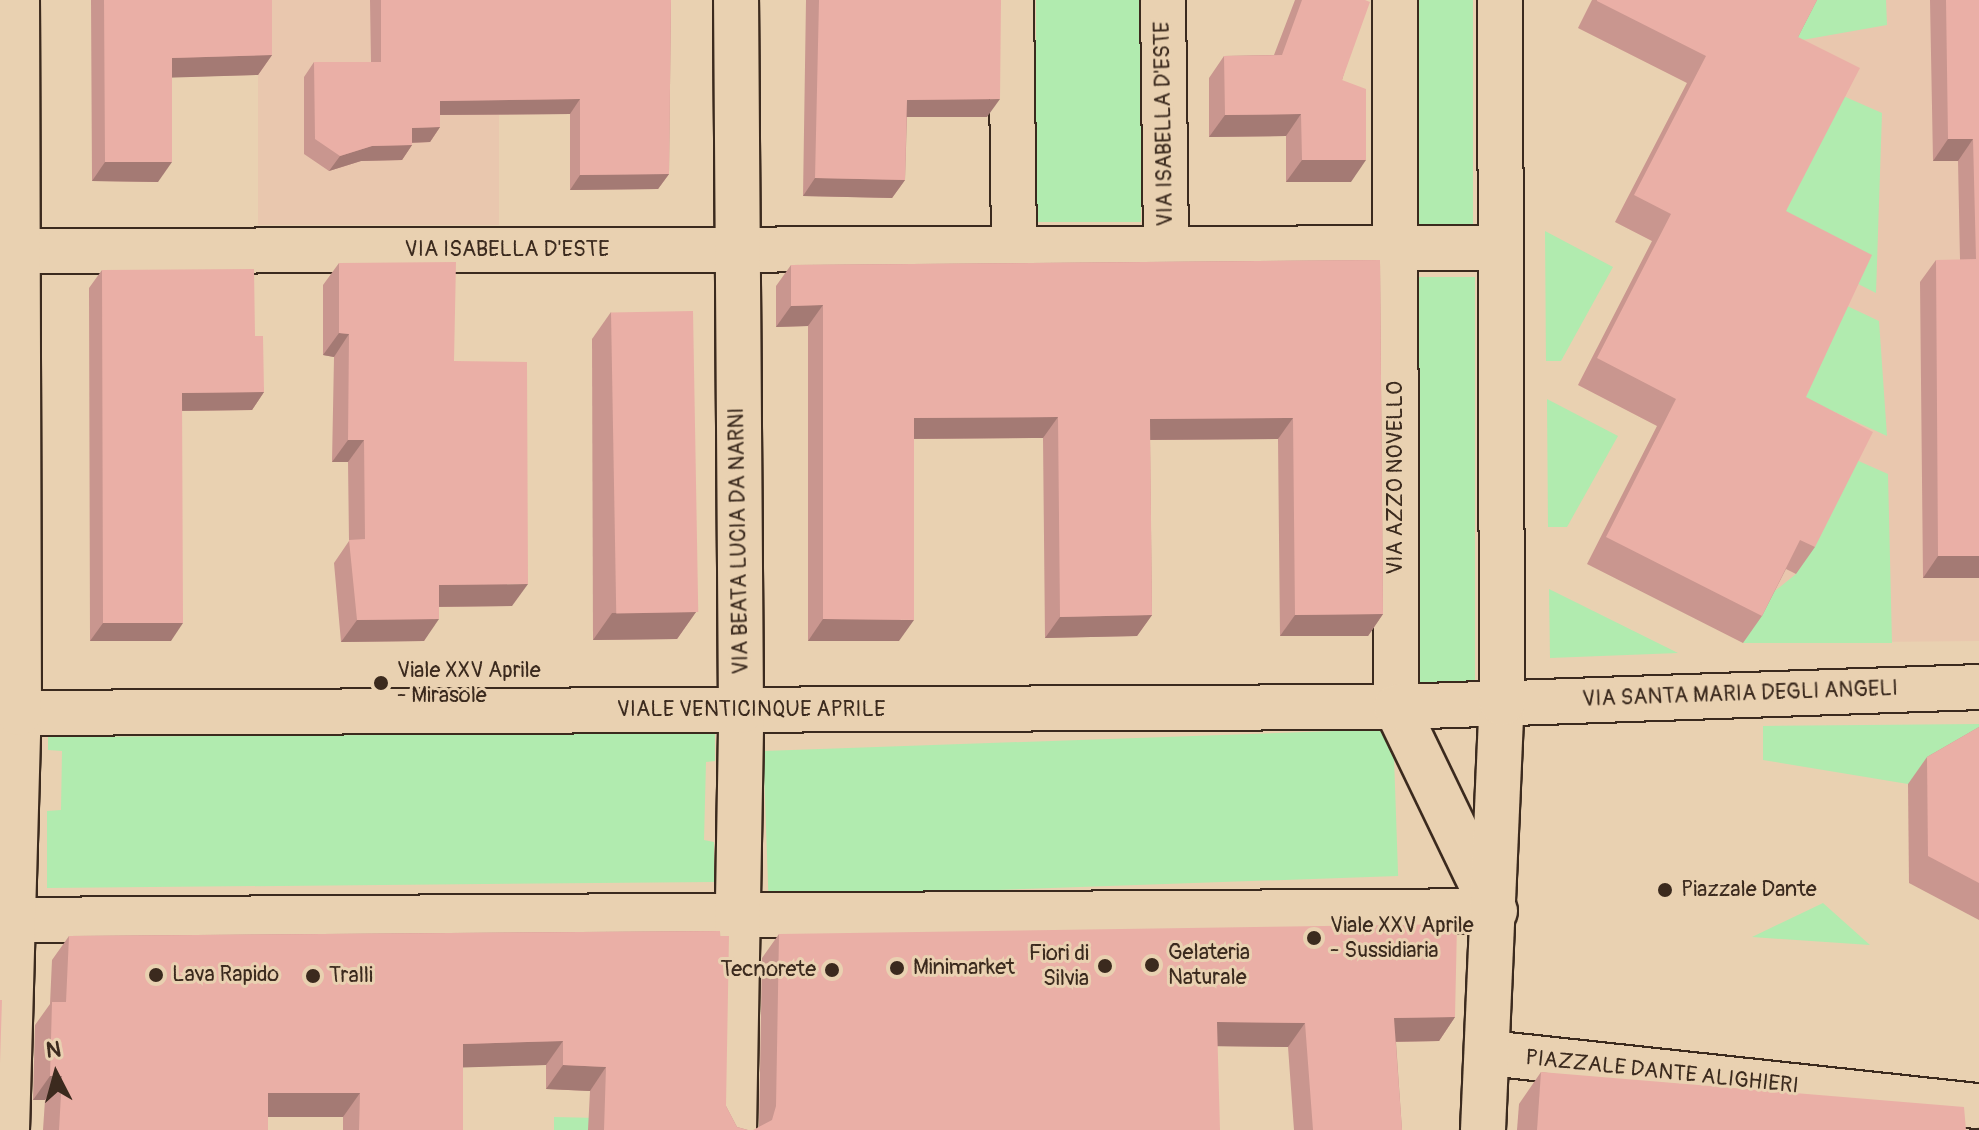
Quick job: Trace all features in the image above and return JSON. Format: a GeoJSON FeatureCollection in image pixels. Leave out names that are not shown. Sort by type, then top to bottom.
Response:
{"type":"FeatureCollection","features":[{"type":"Feature","properties":{"kind":"street"},"geometry":{"type":"LineString","coordinates":[[7,1130],[9,251],[17,0]]}},
{"type":"Feature","properties":{"kind":"street","name":"VIA BEATA LUCIA DA NARNI"},"geometry":{"type":"LineString","coordinates":[[734,1130],[741,711],[735,250],[736,0]]}},
{"type":"Feature","properties":{"kind":"street"},"geometry":{"type":"LineString","coordinates":[[1011,0],[1014,249]]}},
{"type":"Feature","properties":{"kind":"street","name":"VIA ISABELLA D'ESTE"},"geometry":{"type":"LineString","coordinates":[[1163,0],[1166,249]]}},
{"type":"Feature","properties":{"kind":"street","name":"VIA AZZO NOVELLO"},"geometry":{"type":"LineString","coordinates":[[1395,0],[1396,707]]}},
{"type":"Feature","properties":{"kind":"street"},"geometry":{"type":"LineString","coordinates":[[1483,1130],[1489,1053],[1502,703],[1500,0]]}},
{"type":"Feature","properties":{"kind":"street"},"geometry":{"type":"LineString","coordinates":[[1395,249],[1501,248]]}},
{"type":"Feature","properties":{"kind":"street","name":"VIA ISABELLA D'ESTE"},"geometry":{"type":"LineString","coordinates":[[9,251],[1395,249]]}},
{"type":"Feature","properties":{"kind":"street","name":"VIA SANTA MARIA DEGLI ANGELI"},"geometry":{"type":"LineString","coordinates":[[1502,703],[1979,687]]}},
{"type":"Feature","properties":{"kind":"street","name":"VIALE VENTICINQUE APRILE"},"geometry":{"type":"LineString","coordinates":[[9,713],[1396,707],[1502,703]]}},
{"type":"Feature","properties":{"kind":"street"},"geometry":{"type":"LineString","coordinates":[[1396,707],[1495,911]]}},
{"type":"Feature","properties":{"kind":"street"},"geometry":{"type":"LineString","coordinates":[[7,920],[1495,911]]}},
{"type":"Feature","properties":{"kind":"street","name":"PIAZZALE DANTE ALIGHIERI"},"geometry":{"type":"LineString","coordinates":[[1489,1053],[1978,1106]]}},
{"type":"Feature","properties":{"kind":"street"},"geometry":{"type":"LineString","coordinates":[[1978,1106],[1979,1123]]}},
{"type":"Feature","properties":{"kind":"shaded area"},"geometry":{"type":"Polygon","coordinates":[[[258,0],[499,0],[499,225],[258,225],[258,0]]]}},
{"type":"Feature","properties":{"kind":"shaded area"},"geometry":{"type":"Polygon","coordinates":[[[1592,0],[1979,0],[1979,641],[1743,643],[1688,442],[1578,385],[1639,267],[1675,285],[1689,260],[1615,222],[1687,83],[1578,28],[1592,0]]]}},
{"type":"Feature","properties":{"kind":"green space"},"geometry":{"type":"Polygon","coordinates":[[[1036,0],[1141,0],[1141,222],[1036,222],[1036,0]]]}},
{"type":"Feature","properties":{"kind":"green space"},"geometry":{"type":"Polygon","coordinates":[[[1414,0],[1473,0],[1473,224],[1414,224],[1414,0]]]}},
{"type":"Feature","properties":{"kind":"green space"},"geometry":{"type":"Polygon","coordinates":[[[1812,0],[1886,0],[1887,25],[1791,42],[1812,0]]]}},
{"type":"Feature","properties":{"kind":"green space"},"geometry":{"type":"Polygon","coordinates":[[[1841,95],[1882,113],[1876,293],[1793,251],[1779,214],[1841,95]]]}},
{"type":"Feature","properties":{"kind":"green space"},"geometry":{"type":"Polygon","coordinates":[[[1545,231],[1613,267],[1561,361],[1546,361],[1545,231]]]}},
{"type":"Feature","properties":{"kind":"green space"},"geometry":{"type":"Polygon","coordinates":[[[1412,277],[1475,277],[1475,683],[1412,683],[1412,277]]]}},
{"type":"Feature","properties":{"kind":"green space"},"geometry":{"type":"Polygon","coordinates":[[[1843,304],[1879,321],[1887,436],[1800,396],[1843,304]]]}},
{"type":"Feature","properties":{"kind":"green space"},"geometry":{"type":"Polygon","coordinates":[[[1547,399],[1618,436],[1567,527],[1548,527],[1547,399]]]}},
{"type":"Feature","properties":{"kind":"green space"},"geometry":{"type":"Polygon","coordinates":[[[1854,459],[1888,474],[1892,643],[1743,643],[1766,598],[1796,574],[1854,459]]]}},
{"type":"Feature","properties":{"kind":"green space"},"geometry":{"type":"Polygon","coordinates":[[[1549,589],[1678,653],[1550,658],[1549,589]]]}},
{"type":"Feature","properties":{"kind":"green space"},"geometry":{"type":"Polygon","coordinates":[[[1979,724],[1979,742],[1908,784],[1763,760],[1763,726],[1979,724]]]}},
{"type":"Feature","properties":{"kind":"green space"},"geometry":{"type":"Polygon","coordinates":[[[1393,729],[1398,876],[769,898],[763,751],[1393,729]]]}},
{"type":"Feature","properties":{"kind":"green space"},"geometry":{"type":"Polygon","coordinates":[[[715,733],[715,761],[706,762],[704,840],[714,842],[714,882],[47,888],[47,811],[61,810],[62,751],[48,750],[48,737],[715,733]]]}},
{"type":"Feature","properties":{"kind":"green space"},"geometry":{"type":"Polygon","coordinates":[[[1823,903],[1870,945],[1752,937],[1823,903]]]}},
{"type":"Feature","properties":{"kind":"green space"},"geometry":{"type":"Polygon","coordinates":[[[554,1117],[598,1118],[646,1130],[554,1130],[554,1117]]]}},
{"type":"Feature","properties":{"kind":"building"},"geometry":{"type":"Polygon","coordinates":[[[104,0],[272,0],[272,55],[172,58],[172,162],[105,162],[104,0]]]}},
{"type":"Feature","properties":{"kind":"building"},"geometry":{"type":"Polygon","coordinates":[[[381,0],[671,0],[669,174],[580,175],[580,99],[440,101],[440,127],[412,128],[412,145],[372,146],[340,156],[315,139],[314,62],[381,62],[381,0]]]}},
{"type":"Feature","properties":{"kind":"building"},"geometry":{"type":"Polygon","coordinates":[[[819,0],[1001,0],[1000,99],[907,100],[905,180],[815,178],[819,0]]]}},
{"type":"Feature","properties":{"kind":"building"},"geometry":{"type":"Polygon","coordinates":[[[1302,0],[1370,2],[1342,80],[1366,89],[1366,160],[1302,160],[1301,114],[1225,115],[1224,56],[1282,55],[1302,0]]]}},
{"type":"Feature","properties":{"kind":"building"},"geometry":{"type":"Polygon","coordinates":[[[1597,0],[1817,0],[1798,37],[1860,68],[1786,211],[1872,255],[1806,397],[1873,432],[1815,547],[1800,540],[1762,616],[1606,537],[1676,399],[1597,358],[1671,214],[1634,195],[1706,56],[1597,0]]]}},
{"type":"Feature","properties":{"kind":"building"},"geometry":{"type":"Polygon","coordinates":[[[1946,0],[1979,0],[1979,556],[1938,556],[1936,260],[1976,259],[1973,139],[1948,139],[1946,0]]]}},
{"type":"Feature","properties":{"kind":"building"},"geometry":{"type":"Polygon","coordinates":[[[1380,260],[1383,614],[1295,615],[1293,418],[1150,419],[1152,615],[1060,617],[1058,417],[914,418],[914,620],[823,619],[823,305],[791,306],[791,265],[1380,260]]]}},
{"type":"Feature","properties":{"kind":"building"},"geometry":{"type":"Polygon","coordinates":[[[456,262],[454,361],[527,362],[528,584],[439,585],[439,619],[357,620],[349,540],[365,539],[364,440],[348,440],[349,334],[339,333],[339,263],[456,262]]]}},
{"type":"Feature","properties":{"kind":"building"},"geometry":{"type":"Polygon","coordinates":[[[254,269],[255,336],[263,336],[264,392],[182,393],[183,623],[103,623],[102,270],[254,269]]]}},
{"type":"Feature","properties":{"kind":"building"},"geometry":{"type":"Polygon","coordinates":[[[693,311],[698,612],[616,613],[611,312],[693,311]]]}},
{"type":"Feature","properties":{"kind":"building"},"geometry":{"type":"Polygon","coordinates":[[[1979,727],[1979,883],[1928,856],[1927,757],[1979,727]]]}},
{"type":"Feature","properties":{"kind":"building"},"geometry":{"type":"Polygon","coordinates":[[[1457,924],[1455,1017],[1394,1018],[1402,1130],[1313,1130],[1305,1023],[1217,1022],[1220,1130],[753,1130],[772,1120],[776,1106],[779,934],[1457,924]]]}},
{"type":"Feature","properties":{"kind":"building"},"geometry":{"type":"Polygon","coordinates":[[[720,931],[720,936],[729,936],[726,1106],[737,1127],[748,1130],[604,1130],[606,1067],[563,1065],[563,1041],[463,1044],[463,1130],[359,1130],[360,1093],[268,1093],[268,1130],[59,1130],[62,1076],[50,1076],[52,1002],[66,1002],[69,936],[720,931]]]}},
{"type":"Feature","properties":{"kind":"building"},"geometry":{"type":"Polygon","coordinates":[[[0,1000],[2,1000],[0,1063],[0,1000]]]}},
{"type":"Feature","properties":{"kind":"building"},"geometry":{"type":"Polygon","coordinates":[[[1541,1072],[1964,1107],[1966,1130],[1537,1130],[1541,1072]]]}},
{"type":"Feature","properties":{"kind":"place","name":"Viale XXV Aprile - Mirasole"},"geometry":{"type":"Point","coordinates":[381,683]}},
{"type":"Feature","properties":{"kind":"place","name":"Piazzale Dante"},"geometry":{"type":"Point","coordinates":[1665,890]}},
{"type":"Feature","properties":{"kind":"place","name":"Viale XXV Aprile - Sussidiaria"},"geometry":{"type":"Point","coordinates":[1314,938]}},
{"type":"Feature","properties":{"kind":"place","name":"Gelateria Naturale"},"geometry":{"type":"Point","coordinates":[1152,965]}},
{"type":"Feature","properties":{"kind":"place","name":"Fiori di Silvia"},"geometry":{"type":"Point","coordinates":[1105,966]}},
{"type":"Feature","properties":{"kind":"place","name":"Minimarket"},"geometry":{"type":"Point","coordinates":[897,968]}},
{"type":"Feature","properties":{"kind":"place","name":"Tecnorete"},"geometry":{"type":"Point","coordinates":[832,970]}},
{"type":"Feature","properties":{"kind":"place","name":"Lava Rapido"},"geometry":{"type":"Point","coordinates":[156,975]}},
{"type":"Feature","properties":{"kind":"place","name":"Tralli"},"geometry":{"type":"Point","coordinates":[313,976]}}]}
